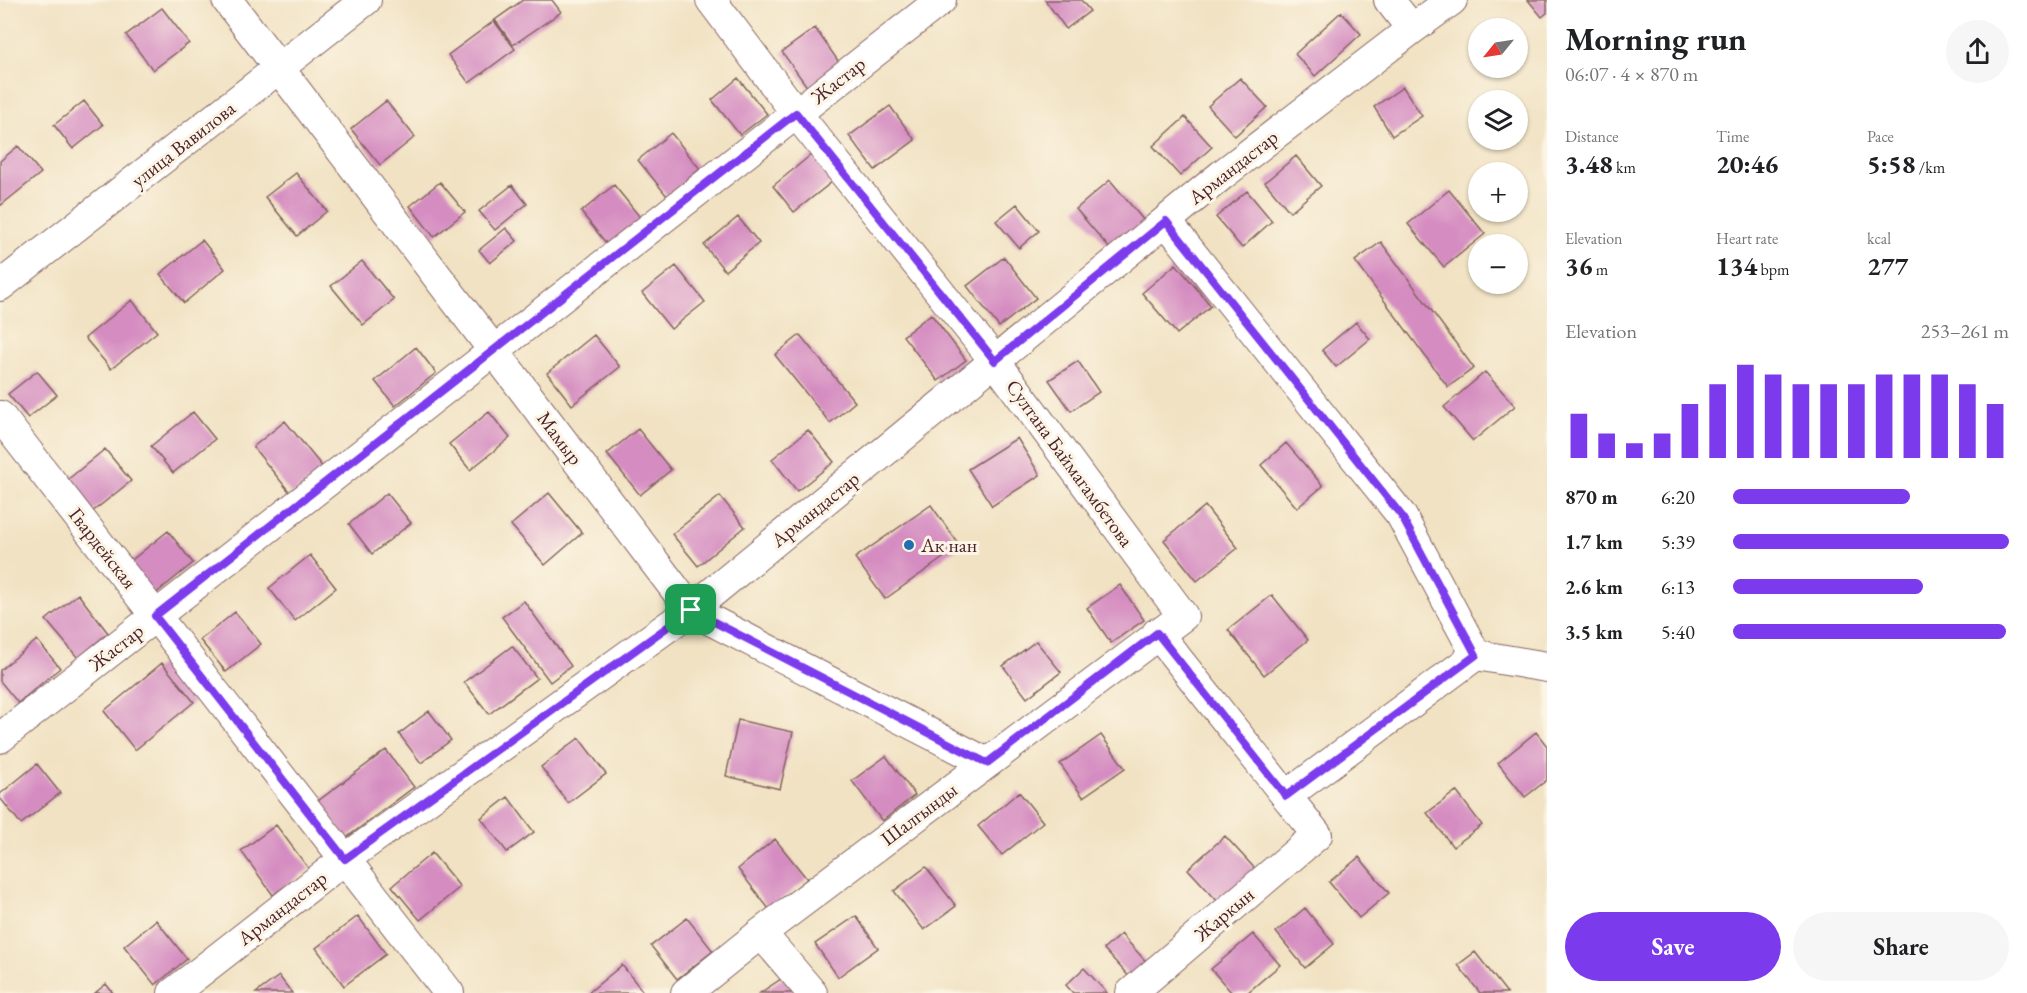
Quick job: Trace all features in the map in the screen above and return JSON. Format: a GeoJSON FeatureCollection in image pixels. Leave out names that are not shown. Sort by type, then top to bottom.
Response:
{"type":"FeatureCollection","features":[{"type":"Feature","properties":{"kind":"street","name":"Мамыр"},"geometry":{"type":"LineString","coordinates":[[227,0],[691,610],[987,763]]}},
{"type":"Feature","properties":{"kind":"street","name":"улица Вавилова"},"geometry":{"type":"LineString","coordinates":[[0,286],[366,0]]}},
{"type":"Feature","properties":{"kind":"street","name":"Султана Баймагамбетова"},"geometry":{"type":"LineString","coordinates":[[711,0],[796,113],[995,361],[1183,616]]}},
{"type":"Feature","properties":{"kind":"street","name":"Жастар"},"geometry":{"type":"LineString","coordinates":[[0,738],[941,0]]}},
{"type":"Feature","properties":{"kind":"street"},"geometry":{"type":"LineString","coordinates":[[1389,0],[1412,29]]}},
{"type":"Feature","properties":{"kind":"street","name":"Армандастар"},"geometry":{"type":"LineString","coordinates":[[173,993],[345,859],[691,610],[1166,221],[1452,0]]}},
{"type":"Feature","properties":{"kind":"street"},"geometry":{"type":"LineString","coordinates":[[1166,221],[1401,515],[1476,655]]}},
{"type":"Feature","properties":{"kind":"street","name":"Гвардейская"},"geometry":{"type":"LineString","coordinates":[[0,416],[448,993]]}},
{"type":"Feature","properties":{"kind":"street","name":"Шалгынды"},"geometry":{"type":"LineString","coordinates":[[686,993],[761,933],[1157,633],[1183,616]]}},
{"type":"Feature","properties":{"kind":"street"},"geometry":{"type":"LineString","coordinates":[[1157,633],[1286,796],[1476,655],[1547,667]]}},
{"type":"Feature","properties":{"kind":"street","name":"Жаркын"},"geometry":{"type":"LineString","coordinates":[[1131,993],[1317,835],[1286,796]]}},
{"type":"Feature","properties":{"kind":"street"},"geometry":{"type":"LineString","coordinates":[[761,933],[812,993]]}},
{"type":"Feature","properties":{"kind":"building"},"geometry":{"type":"Polygon","coordinates":[[[523,0],[552,0],[561,12],[513,45],[495,20],[523,0]]]}},
{"type":"Feature","properties":{"kind":"building"},"geometry":{"type":"Polygon","coordinates":[[[1045,0],[1081,0],[1090,11],[1066,29],[1045,0]]]}},
{"type":"Feature","properties":{"kind":"building"},"geometry":{"type":"Polygon","coordinates":[[[1528,0],[1547,0],[1547,13],[1542,17],[1528,0]]]}},
{"type":"Feature","properties":{"kind":"building"},"geometry":{"type":"Polygon","coordinates":[[[162,8],[189,43],[153,70],[126,35],[162,8]]]}},
{"type":"Feature","properties":{"kind":"building"},"geometry":{"type":"Polygon","coordinates":[[[1341,12],[1361,34],[1315,76],[1295,54],[1341,12]]]}},
{"type":"Feature","properties":{"kind":"building"},"geometry":{"type":"Polygon","coordinates":[[[494,21],[515,49],[469,83],[448,55],[494,21]]]}},
{"type":"Feature","properties":{"kind":"building"},"geometry":{"type":"Polygon","coordinates":[[[815,28],[841,65],[808,88],[782,52],[815,28]]]}},
{"type":"Feature","properties":{"kind":"building"},"geometry":{"type":"Polygon","coordinates":[[[738,78],[767,114],[740,135],[712,100],[738,78]]]}},
{"type":"Feature","properties":{"kind":"building"},"geometry":{"type":"Polygon","coordinates":[[[1240,78],[1267,107],[1235,136],[1208,106],[1240,78]]]}},
{"type":"Feature","properties":{"kind":"building"},"geometry":{"type":"Polygon","coordinates":[[[1403,87],[1422,116],[1392,136],[1374,107],[1403,87]]]}},
{"type":"Feature","properties":{"kind":"building"},"geometry":{"type":"Polygon","coordinates":[[[84,101],[103,125],[73,149],[54,125],[84,101]]]}},
{"type":"Feature","properties":{"kind":"building"},"geometry":{"type":"Polygon","coordinates":[[[386,101],[415,137],[380,165],[351,129],[386,101]]]}},
{"type":"Feature","properties":{"kind":"building"},"geometry":{"type":"Polygon","coordinates":[[[890,106],[915,140],[875,170],[849,136],[890,106]]]}},
{"type":"Feature","properties":{"kind":"building"},"geometry":{"type":"Polygon","coordinates":[[[1185,117],[1212,147],[1180,176],[1153,146],[1185,117]]]}},
{"type":"Feature","properties":{"kind":"building"},"geometry":{"type":"Polygon","coordinates":[[[671,133],[700,169],[667,196],[638,160],[671,133]]]}},
{"type":"Feature","properties":{"kind":"building"},"geometry":{"type":"Polygon","coordinates":[[[18,146],[41,173],[0,206],[0,161],[18,146]]]}},
{"type":"Feature","properties":{"kind":"building"},"geometry":{"type":"Polygon","coordinates":[[[812,154],[833,181],[794,212],[773,186],[812,154]]]}},
{"type":"Feature","properties":{"kind":"building"},"geometry":{"type":"Polygon","coordinates":[[[1296,156],[1321,186],[1290,212],[1265,182],[1296,156]]]}},
{"type":"Feature","properties":{"kind":"building"},"geometry":{"type":"Polygon","coordinates":[[[296,173],[327,211],[297,236],[265,197],[296,173]]]}},
{"type":"Feature","properties":{"kind":"building"},"geometry":{"type":"Polygon","coordinates":[[[1110,180],[1145,222],[1111,250],[1076,209],[1110,180]]]}},
{"type":"Feature","properties":{"kind":"building"},"geometry":{"type":"Polygon","coordinates":[[[440,182],[465,212],[434,237],[410,206],[440,182]]]}},
{"type":"Feature","properties":{"kind":"building"},"geometry":{"type":"Polygon","coordinates":[[[512,185],[527,204],[495,230],[479,211],[512,185]]]}},
{"type":"Feature","properties":{"kind":"building"},"geometry":{"type":"Polygon","coordinates":[[[614,185],[643,221],[610,248],[581,212],[614,185]]]}},
{"type":"Feature","properties":{"kind":"building"},"geometry":{"type":"Polygon","coordinates":[[[1449,190],[1468,213],[1468,222],[1475,222],[1485,234],[1468,234],[1468,248],[1444,267],[1408,224],[1449,190]]]}},
{"type":"Feature","properties":{"kind":"building"},"geometry":{"type":"Polygon","coordinates":[[[1247,191],[1272,221],[1242,248],[1216,217],[1247,191]]]}},
{"type":"Feature","properties":{"kind":"building"},"geometry":{"type":"Polygon","coordinates":[[[1017,204],[1039,231],[1019,248],[996,221],[1017,204]]]}},
{"type":"Feature","properties":{"kind":"building"},"geometry":{"type":"Polygon","coordinates":[[[738,217],[759,243],[725,271],[704,245],[738,217]]]}},
{"type":"Feature","properties":{"kind":"building"},"geometry":{"type":"Polygon","coordinates":[[[506,228],[517,241],[490,263],[479,250],[506,228]]]}},
{"type":"Feature","properties":{"kind":"building"},"geometry":{"type":"Polygon","coordinates":[[[202,240],[225,269],[184,303],[160,274],[202,240]]]}},
{"type":"Feature","properties":{"kind":"building"},"geometry":{"type":"Polygon","coordinates":[[[1381,242],[1474,368],[1448,387],[1355,261],[1381,242]]]}},
{"type":"Feature","properties":{"kind":"building"},"geometry":{"type":"Polygon","coordinates":[[[1004,257],[1036,298],[999,327],[967,286],[1004,257]]]}},
{"type":"Feature","properties":{"kind":"building"},"geometry":{"type":"Polygon","coordinates":[[[362,261],[394,300],[363,325],[331,286],[362,261]]]}},
{"type":"Feature","properties":{"kind":"building"},"geometry":{"type":"Polygon","coordinates":[[[1176,264],[1211,306],[1177,334],[1142,293],[1176,264]]]}},
{"type":"Feature","properties":{"kind":"building"},"geometry":{"type":"Polygon","coordinates":[[[676,266],[705,302],[671,329],[642,293],[676,266]]]}},
{"type":"Feature","properties":{"kind":"building"},"geometry":{"type":"Polygon","coordinates":[[[132,300],[157,332],[111,369],[85,338],[132,300]]]}},
{"type":"Feature","properties":{"kind":"building"},"geometry":{"type":"Polygon","coordinates":[[[931,314],[966,360],[938,381],[903,336],[931,314]]]}},
{"type":"Feature","properties":{"kind":"building"},"geometry":{"type":"Polygon","coordinates":[[[1356,322],[1370,339],[1336,367],[1322,350],[1356,322]]]}},
{"type":"Feature","properties":{"kind":"building"},"geometry":{"type":"Polygon","coordinates":[[[594,335],[620,367],[572,405],[547,373],[594,335]]]}},
{"type":"Feature","properties":{"kind":"building"},"geometry":{"type":"Polygon","coordinates":[[[800,335],[855,402],[830,423],[775,355],[800,335]]]}},
{"type":"Feature","properties":{"kind":"building"},"geometry":{"type":"Polygon","coordinates":[[[416,347],[436,373],[395,406],[375,381],[416,347]]]}},
{"type":"Feature","properties":{"kind":"building"},"geometry":{"type":"Polygon","coordinates":[[[1078,361],[1099,392],[1071,411],[1049,380],[1078,361]]]}},
{"type":"Feature","properties":{"kind":"building"},"geometry":{"type":"Polygon","coordinates":[[[37,371],[57,395],[28,418],[8,394],[37,371]]]}},
{"type":"Feature","properties":{"kind":"building"},"geometry":{"type":"Polygon","coordinates":[[[1485,372],[1515,406],[1473,441],[1444,407],[1485,372]]]}},
{"type":"Feature","properties":{"kind":"building"},"geometry":{"type":"Polygon","coordinates":[[[193,412],[215,439],[173,473],[151,446],[193,412]]]}},
{"type":"Feature","properties":{"kind":"building"},"geometry":{"type":"Polygon","coordinates":[[[489,412],[510,438],[470,470],[449,444],[489,412]]]}},
{"type":"Feature","properties":{"kind":"building"},"geometry":{"type":"Polygon","coordinates":[[[285,421],[324,469],[292,495],[253,447],[285,421]]]}},
{"type":"Feature","properties":{"kind":"building"},"geometry":{"type":"Polygon","coordinates":[[[638,429],[671,470],[640,495],[607,454],[638,429]]]}},
{"type":"Feature","properties":{"kind":"building"},"geometry":{"type":"Polygon","coordinates":[[[808,430],[834,462],[797,491],[772,459],[808,430]]]}},
{"type":"Feature","properties":{"kind":"building"},"geometry":{"type":"Polygon","coordinates":[[[1017,438],[1040,475],[992,506],[968,469],[1017,438]]]}},
{"type":"Feature","properties":{"kind":"building"},"geometry":{"type":"Polygon","coordinates":[[[1286,443],[1323,486],[1297,508],[1261,465],[1286,443]]]}},
{"type":"Feature","properties":{"kind":"building"},"geometry":{"type":"Polygon","coordinates":[[[105,449],[131,481],[92,512],[66,481],[105,449]]]}},
{"type":"Feature","properties":{"kind":"building"},"geometry":{"type":"Polygon","coordinates":[[[387,493],[411,523],[372,554],[349,524],[387,493]]]}},
{"type":"Feature","properties":{"kind":"building"},"geometry":{"type":"Polygon","coordinates":[[[549,493],[582,533],[545,565],[511,525],[549,493]]]}},
{"type":"Feature","properties":{"kind":"building"},"geometry":{"type":"Polygon","coordinates":[[[720,496],[745,527],[698,566],[672,534],[720,496]]]}},
{"type":"Feature","properties":{"kind":"building"},"geometry":{"type":"Polygon","coordinates":[[[931,505],[960,546],[885,599],[855,558],[931,505]]]}},
{"type":"Feature","properties":{"kind":"building"},"geometry":{"type":"Polygon","coordinates":[[[1205,506],[1238,548],[1197,581],[1164,540],[1205,506]]]}},
{"type":"Feature","properties":{"kind":"building"},"geometry":{"type":"Polygon","coordinates":[[[168,531],[193,563],[154,595],[128,563],[168,531]]]}},
{"type":"Feature","properties":{"kind":"building"},"geometry":{"type":"Polygon","coordinates":[[[310,555],[336,588],[295,621],[269,588],[310,555]]]}},
{"type":"Feature","properties":{"kind":"building"},"geometry":{"type":"Polygon","coordinates":[[[1120,585],[1144,620],[1111,643],[1087,608],[1120,585]]]}},
{"type":"Feature","properties":{"kind":"building"},"geometry":{"type":"Polygon","coordinates":[[[78,594],[108,633],[78,658],[46,620],[78,594]]]}},
{"type":"Feature","properties":{"kind":"building"},"geometry":{"type":"Polygon","coordinates":[[[1272,595],[1308,640],[1264,675],[1228,630],[1272,595]]]}},
{"type":"Feature","properties":{"kind":"building"},"geometry":{"type":"Polygon","coordinates":[[[524,601],[571,666],[550,682],[502,617],[524,601]]]}},
{"type":"Feature","properties":{"kind":"building"},"geometry":{"type":"Polygon","coordinates":[[[235,612],[261,644],[226,672],[200,640],[235,612]]]}},
{"type":"Feature","properties":{"kind":"building"},"geometry":{"type":"Polygon","coordinates":[[[37,640],[60,668],[18,703],[0,681],[0,670],[37,640]]]}},
{"type":"Feature","properties":{"kind":"building"},"geometry":{"type":"Polygon","coordinates":[[[1036,641],[1061,672],[1027,698],[1003,666],[1036,641]]]}},
{"type":"Feature","properties":{"kind":"building"},"geometry":{"type":"Polygon","coordinates":[[[512,646],[537,678],[489,714],[464,682],[512,646]]]}},
{"type":"Feature","properties":{"kind":"building"},"geometry":{"type":"Polygon","coordinates":[[[162,663],[194,702],[135,750],[104,711],[162,663]]]}},
{"type":"Feature","properties":{"kind":"building"},"geometry":{"type":"Polygon","coordinates":[[[429,711],[451,740],[421,763],[399,734],[429,711]]]}},
{"type":"Feature","properties":{"kind":"building"},"geometry":{"type":"Polygon","coordinates":[[[738,720],[793,732],[780,789],[726,776],[738,720]]]}},
{"type":"Feature","properties":{"kind":"building"},"geometry":{"type":"Polygon","coordinates":[[[1536,732],[1547,746],[1547,780],[1525,797],[1498,763],[1536,732]]]}},
{"type":"Feature","properties":{"kind":"building"},"geometry":{"type":"Polygon","coordinates":[[[1101,735],[1125,768],[1083,797],[1060,764],[1101,735]]]}},
{"type":"Feature","properties":{"kind":"building"},"geometry":{"type":"Polygon","coordinates":[[[579,738],[606,774],[568,803],[541,767],[579,738]]]}},
{"type":"Feature","properties":{"kind":"building"},"geometry":{"type":"Polygon","coordinates":[[[386,750],[414,787],[346,838],[318,801],[386,750]]]}},
{"type":"Feature","properties":{"kind":"building"},"geometry":{"type":"Polygon","coordinates":[[[886,756],[915,795],[882,821],[852,781],[886,756]]]}},
{"type":"Feature","properties":{"kind":"building"},"geometry":{"type":"Polygon","coordinates":[[[37,764],[60,793],[21,824],[0,798],[0,794],[37,764]]]}},
{"type":"Feature","properties":{"kind":"building"},"geometry":{"type":"Polygon","coordinates":[[[1456,791],[1482,825],[1453,847],[1427,813],[1456,791]]]}},
{"type":"Feature","properties":{"kind":"building"},"geometry":{"type":"Polygon","coordinates":[[[1019,792],[1043,822],[1002,855],[978,826],[1019,792]]]}},
{"type":"Feature","properties":{"kind":"building"},"geometry":{"type":"Polygon","coordinates":[[[508,797],[534,832],[507,852],[481,818],[508,797]]]}},
{"type":"Feature","properties":{"kind":"building"},"geometry":{"type":"Polygon","coordinates":[[[276,825],[309,869],[273,895],[241,851],[276,825]]]}},
{"type":"Feature","properties":{"kind":"building"},"geometry":{"type":"Polygon","coordinates":[[[1225,836],[1258,872],[1221,905],[1188,869],[1225,836]]]}},
{"type":"Feature","properties":{"kind":"building"},"geometry":{"type":"Polygon","coordinates":[[[775,839],[807,879],[769,909],[738,869],[775,839]]]}},
{"type":"Feature","properties":{"kind":"building"},"geometry":{"type":"Polygon","coordinates":[[[432,853],[460,887],[420,920],[392,886],[432,853]]]}},
{"type":"Feature","properties":{"kind":"building"},"geometry":{"type":"Polygon","coordinates":[[[1359,857],[1389,893],[1359,918],[1329,882],[1359,857]]]}},
{"type":"Feature","properties":{"kind":"building"},"geometry":{"type":"Polygon","coordinates":[[[926,867],[956,906],[924,930],[894,891],[926,867]]]}},
{"type":"Feature","properties":{"kind":"building"},"geometry":{"type":"Polygon","coordinates":[[[1305,908],[1334,944],[1305,968],[1276,932],[1305,908]]]}},
{"type":"Feature","properties":{"kind":"building"},"geometry":{"type":"Polygon","coordinates":[[[358,916],[386,954],[344,986],[316,948],[358,916]]]}},
{"type":"Feature","properties":{"kind":"building"},"geometry":{"type":"Polygon","coordinates":[[[856,916],[878,948],[838,977],[815,944],[856,916]]]}},
{"type":"Feature","properties":{"kind":"building"},"geometry":{"type":"Polygon","coordinates":[[[687,918],[713,951],[677,979],[651,946],[687,918]]]}},
{"type":"Feature","properties":{"kind":"building"},"geometry":{"type":"Polygon","coordinates":[[[156,920],[187,959],[155,985],[124,946],[156,920]]]}},
{"type":"Feature","properties":{"kind":"building"},"geometry":{"type":"Polygon","coordinates":[[[1121,934],[1151,967],[1134,982],[1104,949],[1121,934]]]}},
{"type":"Feature","properties":{"kind":"building"},"geometry":{"type":"Polygon","coordinates":[[[1253,934],[1280,965],[1247,993],[1232,993],[1211,969],[1253,934]]]}},
{"type":"Feature","properties":{"kind":"building"},"geometry":{"type":"Polygon","coordinates":[[[1475,952],[1507,993],[1480,993],[1458,965],[1475,952]]]}},
{"type":"Feature","properties":{"kind":"building"},"geometry":{"type":"Polygon","coordinates":[[[622,965],[644,993],[588,993],[622,965]]]}},
{"type":"Feature","properties":{"kind":"building"},"geometry":{"type":"Polygon","coordinates":[[[1084,968],[1107,993],[1073,993],[1066,985],[1084,968]]]}},
{"type":"Feature","properties":{"kind":"building"},"geometry":{"type":"Polygon","coordinates":[[[279,976],[292,993],[256,993],[279,976]]]}},
{"type":"Feature","properties":{"kind":"building"},"geometry":{"type":"Polygon","coordinates":[[[784,977],[795,993],[760,993],[784,977]]]}},
{"type":"Feature","properties":{"kind":"building"},"geometry":{"type":"Polygon","coordinates":[[[106,984],[113,993],[95,993],[106,984]]]}},
{"type":"Feature","properties":{"kind":"place","name":"Ак нан"},"geometry":{"type":"Point","coordinates":[909,545]}},
{"type":"Feature","properties":{"kind":"route"},"geometry":{"type":"LineString","coordinates":[[796,113],[995,361],[1166,221],[1401,515],[1476,655],[1286,796],[1157,633],[987,763],[691,610],[345,859],[155,616],[796,113]]}}]}
